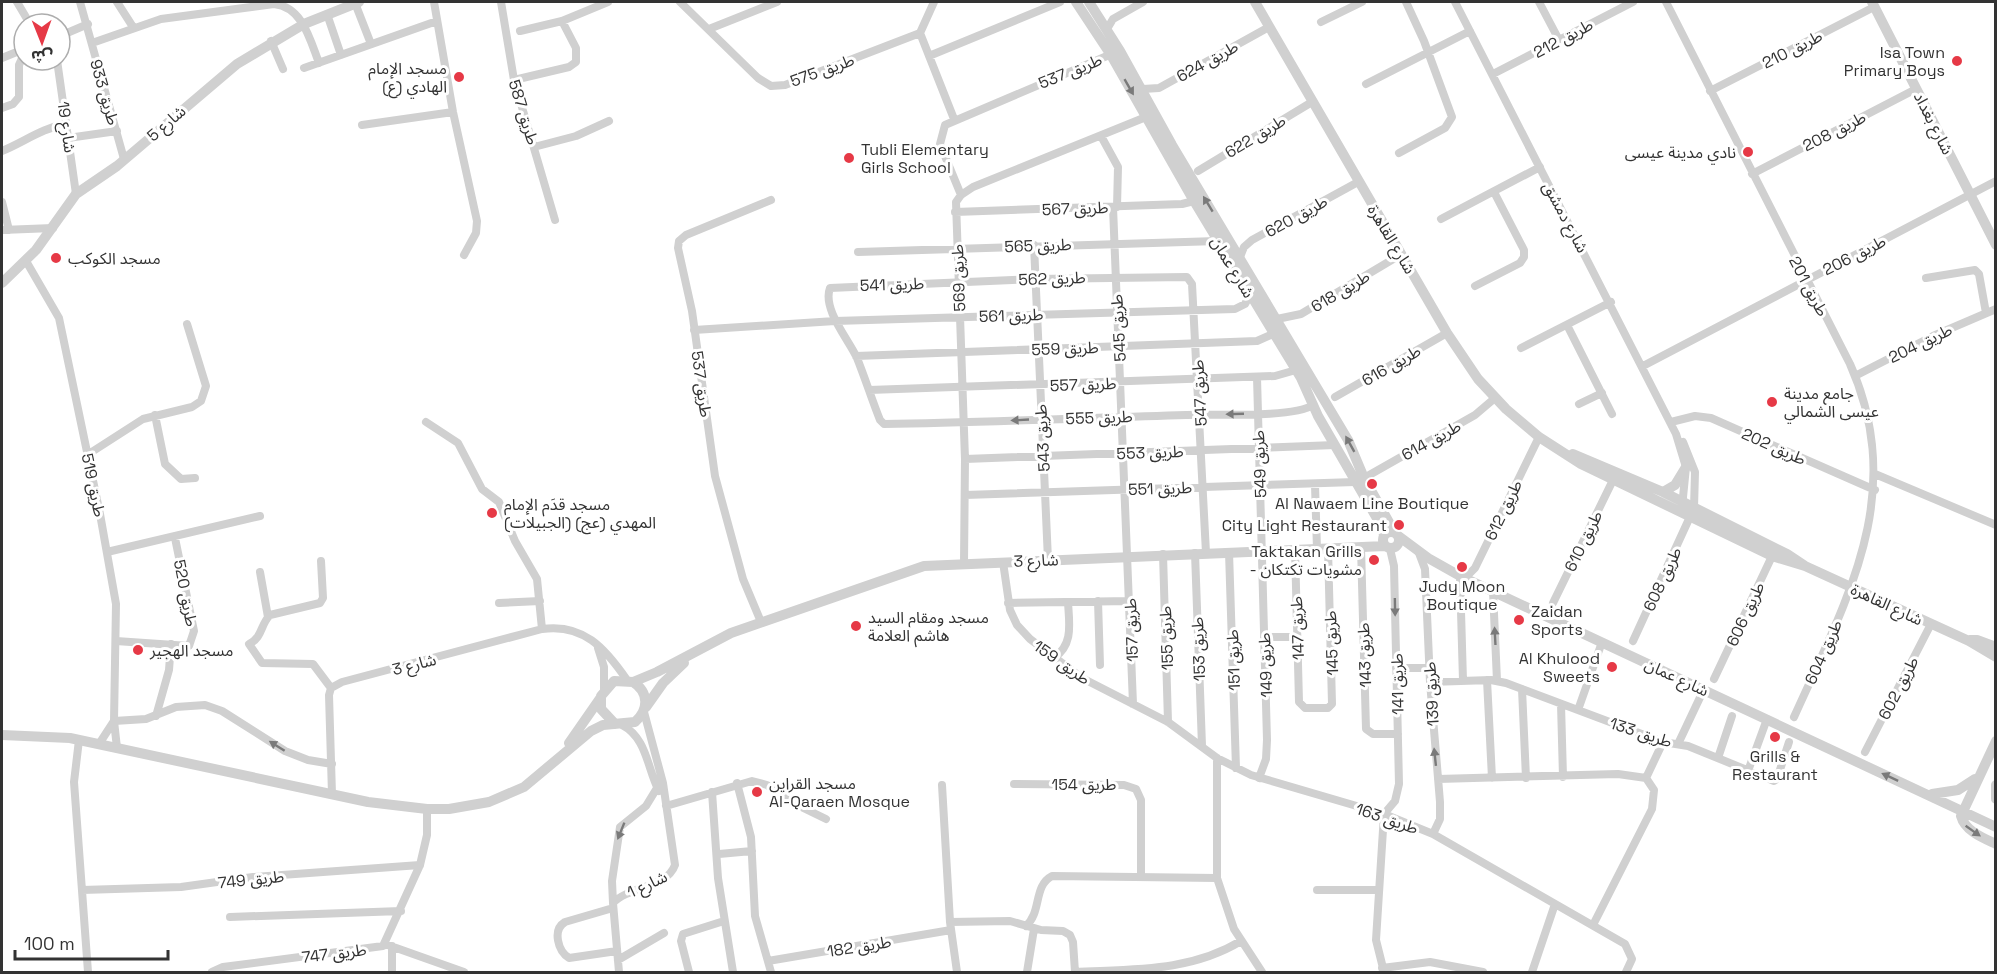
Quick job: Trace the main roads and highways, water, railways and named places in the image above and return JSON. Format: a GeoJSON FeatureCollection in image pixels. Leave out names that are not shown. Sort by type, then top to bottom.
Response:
{"type":"FeatureCollection","features":[{"type":"Feature","properties":{"kind":"place","name":"Isa Town Primary Boys"},"geometry":{"type":"Point","coordinates":[1957,61]}},
{"type":"Feature","properties":{"kind":"place","name":"مسجد الإمام الهادي (ع)"},"geometry":{"type":"Point","coordinates":[459,77]}},
{"type":"Feature","properties":{"kind":"place","name":"نادي مدينة عيسى"},"geometry":{"type":"Point","coordinates":[1748,152]}},
{"type":"Feature","properties":{"kind":"place","name":"Tubli Elementary Girls School"},"geometry":{"type":"Point","coordinates":[849,158]}},
{"type":"Feature","properties":{"kind":"place","name":"مسجد الكوكب"},"geometry":{"type":"Point","coordinates":[56,258]}},
{"type":"Feature","properties":{"kind":"place","name":"جامع مدينة عيسى الشمالي"},"geometry":{"type":"Point","coordinates":[1772,402]}},
{"type":"Feature","properties":{"kind":"place","name":"Al Nawaem Line Boutique"},"geometry":{"type":"Point","coordinates":[1372,484]}},
{"type":"Feature","properties":{"kind":"place","name":"مسجد قدَم الإمام المهدي (عج) (الجبيلات)"},"geometry":{"type":"Point","coordinates":[492,513]}},
{"type":"Feature","properties":{"kind":"place","name":"City Light Restaurant"},"geometry":{"type":"Point","coordinates":[1399,525]}},
{"type":"Feature","properties":{"kind":"place","name":"Taktakan Grills - مشويات تكتكان"},"geometry":{"type":"Point","coordinates":[1374,560]}},
{"type":"Feature","properties":{"kind":"place","name":"Judy Moon Boutique"},"geometry":{"type":"Point","coordinates":[1462,567]}},
{"type":"Feature","properties":{"kind":"place","name":"Zaidan Sports"},"geometry":{"type":"Point","coordinates":[1519,620]}},
{"type":"Feature","properties":{"kind":"place","name":"مسجد ومقام السيد هاشم العلامة"},"geometry":{"type":"Point","coordinates":[856,626]}},
{"type":"Feature","properties":{"kind":"place","name":"مسجد الهجير"},"geometry":{"type":"Point","coordinates":[138,650]}},
{"type":"Feature","properties":{"kind":"place","name":"Al Khulood Sweets"},"geometry":{"type":"Point","coordinates":[1612,667]}},
{"type":"Feature","properties":{"kind":"place","name":"Grills & Restaurant"},"geometry":{"type":"Point","coordinates":[1775,737]}},
{"type":"Feature","properties":{"kind":"place","name":"مسجد القراين Al-Qaraen Mosque"},"geometry":{"type":"Point","coordinates":[757,792]}}]}
